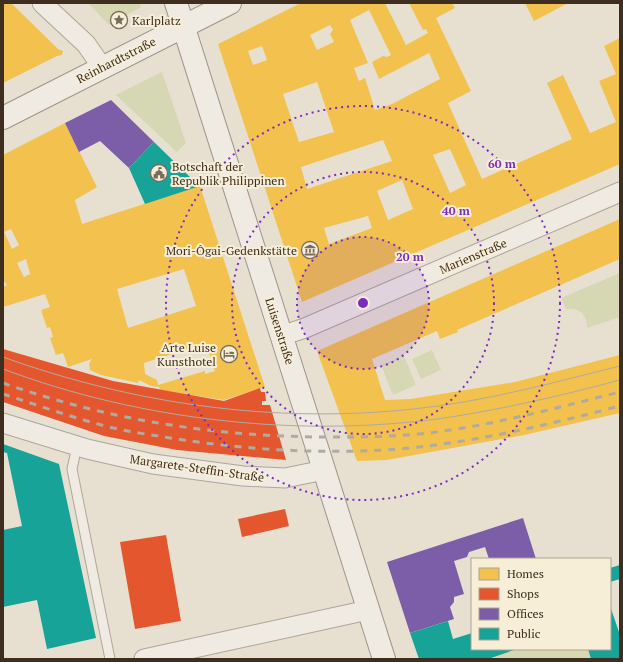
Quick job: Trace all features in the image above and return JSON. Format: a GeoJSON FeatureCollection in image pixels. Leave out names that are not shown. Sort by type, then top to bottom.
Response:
{"type":"FeatureCollection","features":[{"type":"Feature","properties":{"kind":"street"},"geometry":{"type":"LineString","coordinates":[[42,3],[86,44],[102,67]]}},
{"type":"Feature","properties":{"kind":"street","name":"Luisenstraße"},"geometry":{"type":"LineString","coordinates":[[176,3],[384,659]]}},
{"type":"Feature","properties":{"kind":"street","name":"Reinhardtstraße"},"geometry":{"type":"LineString","coordinates":[[3,118],[230,3]]}},
{"type":"Feature","properties":{"kind":"street","name":"Marienstraße"},"geometry":{"type":"LineString","coordinates":[[281,336],[305,328],[620,192]]}},
{"type":"Feature","properties":{"kind":"street","name":"Margarete-Steffin-Straße"},"geometry":{"type":"LineString","coordinates":[[3,423],[77,446],[153,464],[243,476],[285,478],[324,470]]}},
{"type":"Feature","properties":{"kind":"street"},"geometry":{"type":"LineString","coordinates":[[144,659],[368,610]]}},
{"type":"Feature","properties":{"kind":"lane"},"geometry":{"type":"LineString","coordinates":[[77,446],[72,469],[110,659]]}},
{"type":"Feature","properties":{"kind":"green space"},"geometry":{"type":"Polygon","coordinates":[[[88,3],[140,3],[141,7],[109,25],[88,3]]]}},
{"type":"Feature","properties":{"kind":"green space"},"geometry":{"type":"Polygon","coordinates":[[[162,72],[186,143],[177,152],[116,95],[162,72]]]}},
{"type":"Feature","properties":{"kind":"green space"},"geometry":{"type":"Polygon","coordinates":[[[620,273],[620,317],[587,328],[586,319],[581,312],[575,309],[566,309],[561,298],[620,273]]]}},
{"type":"Feature","properties":{"kind":"green space"},"geometry":{"type":"Polygon","coordinates":[[[432,350],[441,370],[421,379],[412,359],[432,350]]]}},
{"type":"Feature","properties":{"kind":"green space"},"geometry":{"type":"Polygon","coordinates":[[[404,356],[416,385],[393,395],[381,365],[404,356]]]}},
{"type":"Feature","properties":{"kind":"green space"},"geometry":{"type":"Polygon","coordinates":[[[515,650],[588,650],[591,659],[488,658],[515,650]]]}},
{"type":"Feature","properties":{"kind":"building: Homes"},"geometry":{"type":"Polygon","coordinates":[[[3,3],[11,3],[58,49],[63,51],[62,55],[57,56],[3,83],[3,3]]]}},
{"type":"Feature","properties":{"kind":"building: Homes"},"geometry":{"type":"Polygon","coordinates":[[[301,3],[385,3],[406,45],[428,33],[426,29],[423,30],[409,3],[452,3],[455,8],[436,18],[471,91],[448,103],[482,179],[572,139],[547,83],[563,75],[590,133],[616,122],[599,81],[616,74],[604,46],[620,38],[620,164],[302,302],[218,44],[301,3]],[[369,10],[350,20],[368,63],[354,68],[359,81],[365,78],[375,110],[392,104],[440,79],[429,53],[379,79],[372,62],[383,56],[387,57],[391,55],[369,10]],[[330,25],[310,35],[317,50],[334,42],[330,34],[333,30],[330,25]],[[262,46],[248,51],[253,65],[267,60],[262,46]],[[317,82],[283,94],[299,142],[334,132],[317,82]],[[383,140],[301,167],[307,189],[392,161],[383,140]],[[450,149],[433,155],[450,193],[466,185],[450,149]],[[402,180],[377,191],[388,220],[413,209],[402,180]],[[368,216],[324,228],[329,244],[372,228],[368,216]]]}},
{"type":"Feature","properties":{"kind":"building: Homes"},"geometry":{"type":"Polygon","coordinates":[[[525,3],[568,3],[534,21],[525,3]]]}},
{"type":"Feature","properties":{"kind":"building: Homes"},"geometry":{"type":"Polygon","coordinates":[[[65,123],[97,187],[75,200],[82,224],[200,186],[265,387],[224,400],[160,390],[159,387],[151,386],[139,380],[138,383],[101,375],[90,370],[89,364],[92,359],[68,367],[63,353],[56,355],[50,338],[53,337],[50,327],[47,328],[41,310],[50,307],[45,294],[3,307],[3,287],[7,285],[3,280],[3,155],[65,123]],[[11,229],[4,232],[12,249],[19,245],[11,229]],[[26,259],[17,263],[24,277],[30,274],[26,259]],[[184,269],[117,289],[128,328],[196,306],[184,269]],[[206,343],[144,363],[145,374],[157,380],[158,385],[205,371],[205,374],[215,371],[206,343]]]}},
{"type":"Feature","properties":{"kind":"building: Homes"},"geometry":{"type":"Polygon","coordinates":[[[620,219],[620,259],[457,330],[458,332],[440,339],[437,331],[372,359],[385,400],[411,399],[515,382],[620,355],[620,413],[524,435],[387,460],[357,461],[317,351],[620,219]]]}},
{"type":"Feature","properties":{"kind":"building: Shops"},"geometry":{"type":"Polygon","coordinates":[[[3,349],[113,381],[224,401],[260,388],[261,392],[265,392],[266,401],[262,401],[262,405],[270,405],[286,460],[177,450],[104,436],[3,402],[3,349]]]}},
{"type":"Feature","properties":{"kind":"building: Shops"},"geometry":{"type":"Polygon","coordinates":[[[285,509],[289,526],[242,537],[238,519],[285,509]]]}},
{"type":"Feature","properties":{"kind":"building: Shops"},"geometry":{"type":"Polygon","coordinates":[[[166,535],[181,621],[135,629],[120,542],[166,535]]]}},
{"type":"Feature","properties":{"kind":"building: Offices"},"geometry":{"type":"Polygon","coordinates":[[[111,100],[154,142],[129,168],[100,141],[79,152],[65,123],[111,100]]]}},
{"type":"Feature","properties":{"kind":"building: Offices"},"geometry":{"type":"Polygon","coordinates":[[[523,518],[536,558],[489,558],[485,547],[469,552],[467,557],[454,561],[464,594],[454,597],[454,602],[450,607],[454,619],[410,633],[387,562],[523,518]]]}},
{"type":"Feature","properties":{"kind":"building: Public","name":"Botschaft der Republik Philippinen"},"geometry":{"type":"Polygon","coordinates":[[[154,142],[200,186],[145,204],[129,168],[154,142]]]}},
{"type":"Feature","properties":{"kind":"building: Public"},"geometry":{"type":"Polygon","coordinates":[[[3,444],[59,464],[96,638],[47,649],[37,600],[3,607],[3,530],[22,526],[7,453],[3,452],[3,444]]]}},
{"type":"Feature","properties":{"kind":"building: Public"},"geometry":{"type":"Polygon","coordinates":[[[620,565],[620,579],[611,582],[611,568],[620,565]]]}},
{"type":"Feature","properties":{"kind":"building: Public"},"geometry":{"type":"Polygon","coordinates":[[[611,609],[620,635],[620,659],[591,659],[588,650],[611,650],[611,609]]]}},
{"type":"Feature","properties":{"kind":"building: Public"},"geometry":{"type":"Polygon","coordinates":[[[448,621],[453,639],[471,633],[471,650],[514,650],[488,659],[419,659],[410,633],[448,621]]]}},
{"type":"Feature","properties":{"kind":"tram line"},"geometry":{"type":"LineString","coordinates":[[3,357],[102,387],[153,398],[257,412],[309,414],[361,413],[413,409],[465,402],[620,366]]}},
{"type":"Feature","properties":{"kind":"tram line"},"geometry":{"type":"LineString","coordinates":[[3,369],[56,387],[111,402],[167,413],[224,421],[281,425],[339,426],[395,423],[451,417],[536,401],[620,380]]}},
{"type":"Feature","properties":{"kind":"railway"},"geometry":{"type":"LineString","coordinates":[[3,383],[82,407],[163,424],[245,434],[328,437],[404,435],[453,430],[525,416],[620,392]]}},
{"type":"Feature","properties":{"kind":"railway"},"geometry":{"type":"LineString","coordinates":[[3,394],[80,419],[127,431],[219,445],[302,451],[384,450],[444,444],[503,434],[620,406]]}},
{"type":"Feature","properties":{"kind":"place","name":"Karlplatz"},"geometry":{"type":"Point","coordinates":[119,20]}},
{"type":"Feature","properties":{"kind":"place","name":"Botschaft der Republik Philippinen"},"geometry":{"type":"Point","coordinates":[159,173]}},
{"type":"Feature","properties":{"kind":"place","name":"Mori-Ôgai-Gedenkstätte"},"geometry":{"type":"Point","coordinates":[310,250]}},
{"type":"Feature","properties":{"kind":"place","name":"Arte Luise Kunsthotel"},"geometry":{"type":"Point","coordinates":[229,354]}}]}
